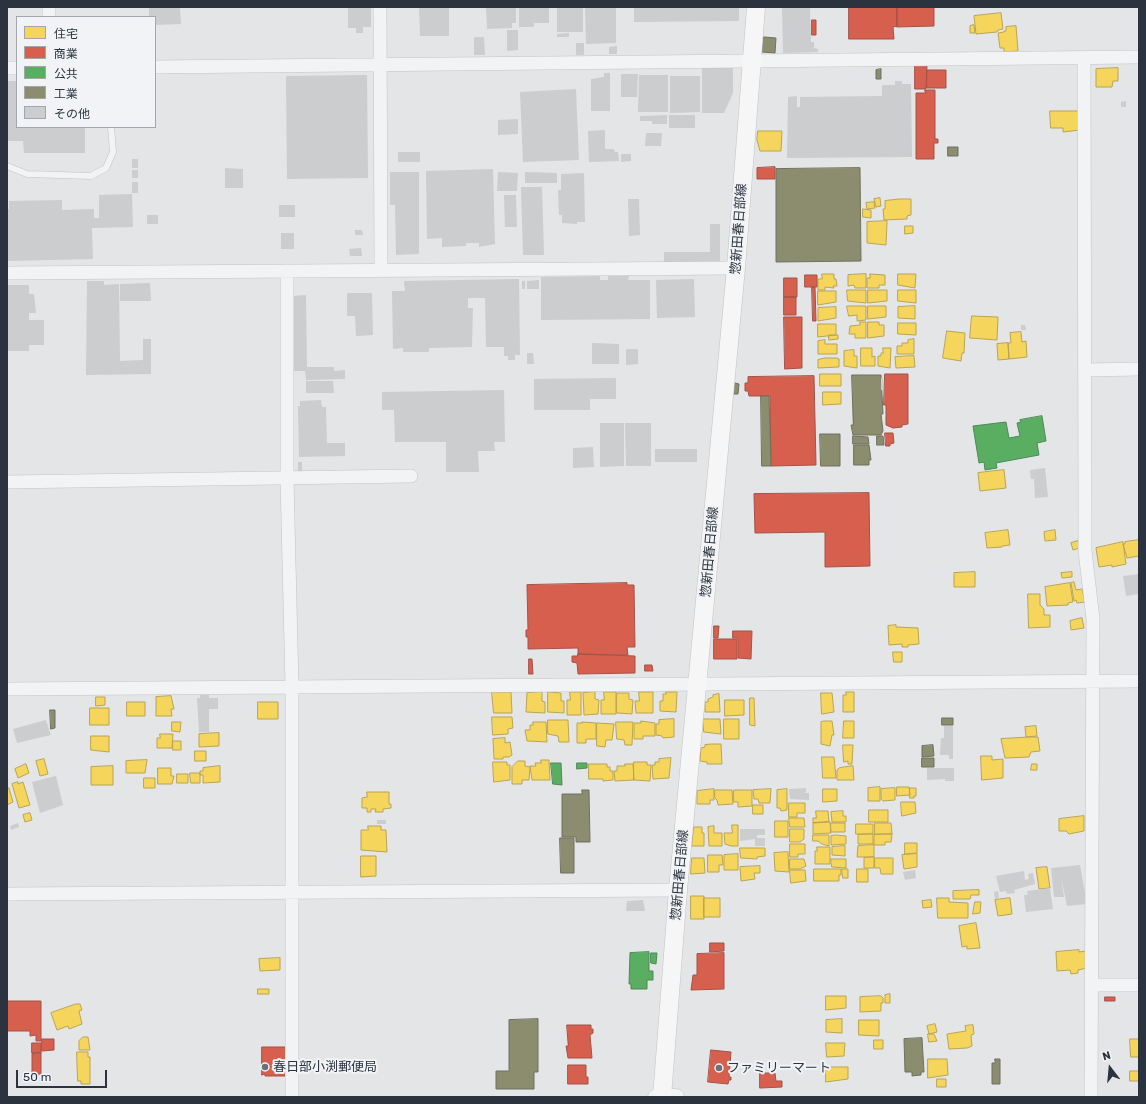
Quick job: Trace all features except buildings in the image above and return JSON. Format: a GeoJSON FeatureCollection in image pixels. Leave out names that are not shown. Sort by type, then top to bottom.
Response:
{"type":"FeatureCollection","features":[{"type":"Feature","properties":{"kind":"main road","name":"惣新田春日部線"},"geometry":{"type":"LineString","coordinates":[[662,1097],[678,890],[736,268],[756,7]]}},
{"type":"Feature","properties":{"kind":"street"},"geometry":{"type":"LineString","coordinates":[[380,7],[381,270]]}},
{"type":"Feature","properties":{"kind":"street"},"geometry":{"type":"LineString","coordinates":[[156,67],[1139,57]]}},
{"type":"Feature","properties":{"kind":"street"},"geometry":{"type":"LineString","coordinates":[[1084,58],[1086,370],[1085,518],[1086,550],[1093,619],[1091,985],[1092,1097]]}},
{"type":"Feature","properties":{"kind":"street"},"geometry":{"type":"LineString","coordinates":[[7,273],[736,268]]}},
{"type":"Feature","properties":{"kind":"street"},"geometry":{"type":"LineString","coordinates":[[287,271],[287,479],[292,686],[292,1097]]}},
{"type":"Feature","properties":{"kind":"street"},"geometry":{"type":"LineString","coordinates":[[1086,370],[1139,369]]}},
{"type":"Feature","properties":{"kind":"street"},"geometry":{"type":"LineString","coordinates":[[7,482],[411,476]]}},
{"type":"Feature","properties":{"kind":"street"},"geometry":{"type":"LineString","coordinates":[[7,689],[1092,680],[1139,681]]}},
{"type":"Feature","properties":{"kind":"street"},"geometry":{"type":"LineString","coordinates":[[7,894],[678,890]]}},
{"type":"Feature","properties":{"kind":"street"},"geometry":{"type":"LineString","coordinates":[[1091,985],[1139,985]]}},
{"type":"Feature","properties":{"kind":"street"},"geometry":{"type":"LineString","coordinates":[[656,1097],[676,1097]]}},
{"type":"Feature","properties":{"kind":"lane"},"geometry":{"type":"LineString","coordinates":[[7,166],[28,174],[91,176],[106,168],[113,152],[111,128]]}},
{"type":"Feature","properties":{"kind":"place","name":"春日部小渕郵便局"},"geometry":{"type":"Point","coordinates":[265,1067]}},
{"type":"Feature","properties":{"kind":"place","name":"ファミリーマート"},"geometry":{"type":"Point","coordinates":[719,1068]}}]}
